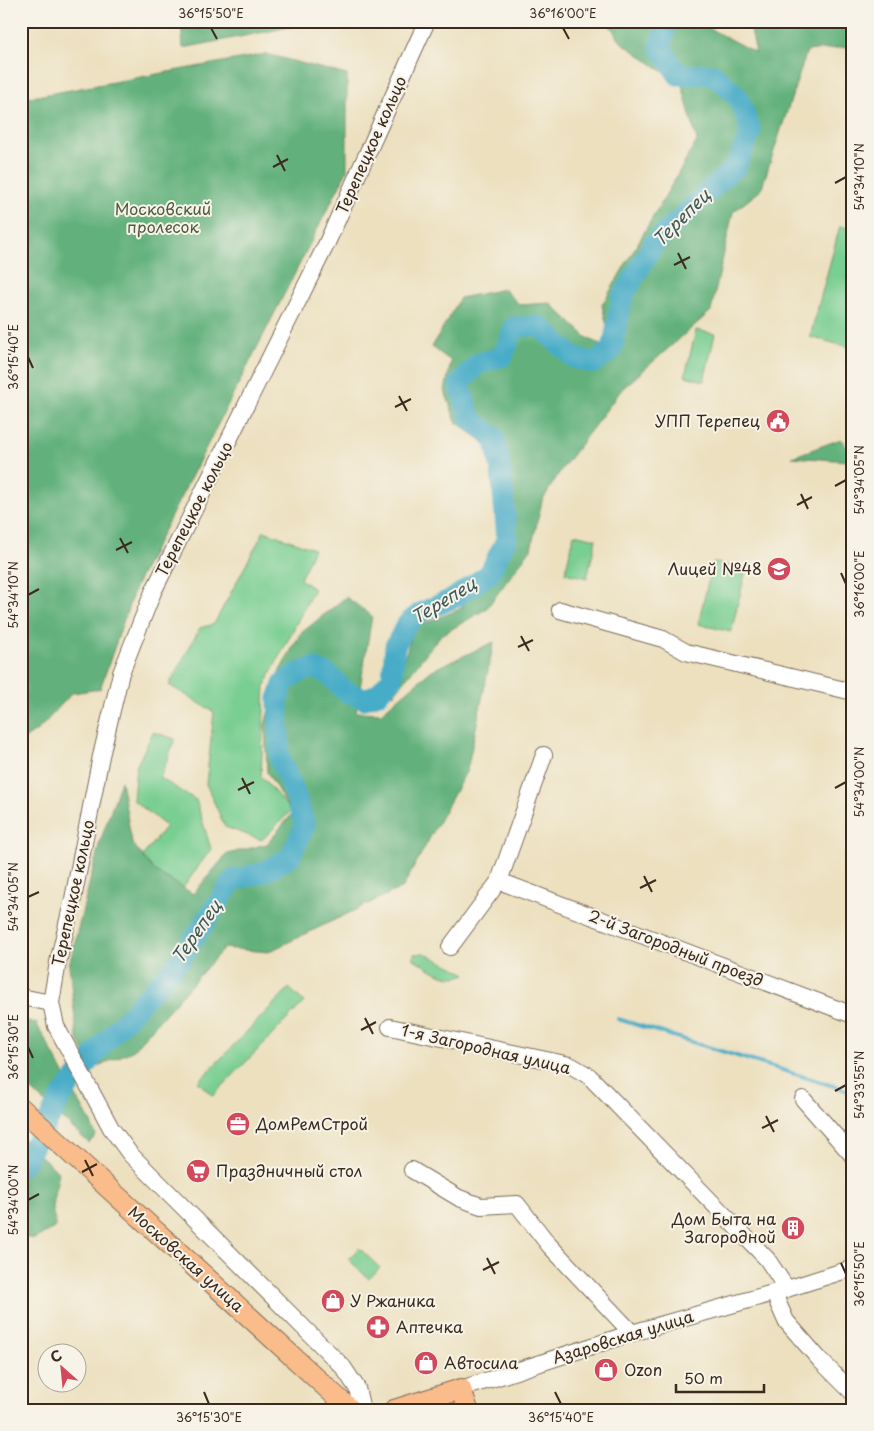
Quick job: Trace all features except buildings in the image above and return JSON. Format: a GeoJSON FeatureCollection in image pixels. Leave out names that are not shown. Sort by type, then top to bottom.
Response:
{"type":"FeatureCollection","features":[{"type":"Feature","properties":{"kind":"main road","name":"Московская улица"},"geometry":{"type":"LineString","coordinates":[[21,1108],[351,1410]]}},
{"type":"Feature","properties":{"kind":"main road","name":"Азаровская улица"},"geometry":{"type":"LineString","coordinates":[[394,1410],[460,1389]]}},
{"type":"Feature","properties":{"kind":"main road"},"geometry":{"type":"LineString","coordinates":[[460,1389],[468,1410]]}},
{"type":"Feature","properties":{"kind":"street","name":"Терепецкое кольцо"},"geometry":{"type":"LineString","coordinates":[[362,1410],[357,1388],[343,1366],[130,1154],[111,1128],[56,1026],[51,1003],[101,756],[121,673],[153,592],[326,245],[427,21]]}},
{"type":"Feature","properties":{"kind":"street"},"geometry":{"type":"LineString","coordinates":[[560,610],[663,639],[686,652],[853,692]]}},
{"type":"Feature","properties":{"kind":"street"},"geometry":{"type":"LineString","coordinates":[[450,947],[499,881],[544,755]]}},
{"type":"Feature","properties":{"kind":"street","name":"2-й Загородный проезд"},"geometry":{"type":"LineString","coordinates":[[499,881],[853,1016]]}},
{"type":"Feature","properties":{"kind":"street"},"geometry":{"type":"LineString","coordinates":[[21,997],[51,1003]]}},
{"type":"Feature","properties":{"kind":"street","name":"1-я Загородная улица"},"geometry":{"type":"LineString","coordinates":[[390,1026],[570,1065],[590,1076],[767,1259],[781,1291],[778,1303],[786,1321],[820,1360],[853,1393]]}},
{"type":"Feature","properties":{"kind":"street"},"geometry":{"type":"LineString","coordinates":[[803,1099],[853,1156]]}},
{"type":"Feature","properties":{"kind":"street"},"geometry":{"type":"LineString","coordinates":[[412,1170],[459,1198],[481,1206],[516,1204],[550,1245],[632,1333]]}},
{"type":"Feature","properties":{"kind":"street","name":"Азаровская улица"},"geometry":{"type":"LineString","coordinates":[[460,1389],[632,1333],[781,1291],[853,1268]]}},
{"type":"Feature","properties":{"kind":"green space"},"geometry":{"type":"Polygon","coordinates":[[[181,21],[321,21],[183,48],[181,21]]]}},
{"type":"Feature","properties":{"kind":"green space"},"geometry":{"type":"Polygon","coordinates":[[[607,21],[697,22],[756,53],[750,25],[777,21],[853,21],[853,43],[848,47],[807,51],[761,190],[733,212],[711,311],[622,389],[561,470],[542,501],[531,549],[486,609],[440,636],[393,695],[414,628],[460,609],[497,559],[497,459],[481,440],[456,422],[445,391],[451,361],[432,347],[460,298],[504,289],[520,305],[550,303],[586,337],[613,352],[602,305],[697,141],[682,85],[621,42],[607,21]]]}},
{"type":"Feature","properties":{"kind":"green space","name":"Московский пролесок"},"geometry":{"type":"Polygon","coordinates":[[[266,54],[347,75],[347,171],[136,585],[100,689],[72,693],[39,729],[21,741],[21,99],[266,54]]]}},
{"type":"Feature","properties":{"kind":"green space"},"geometry":{"type":"Polygon","coordinates":[[[840,226],[853,229],[853,348],[810,337],[840,226]]]}},
{"type":"Feature","properties":{"kind":"green space"},"geometry":{"type":"Polygon","coordinates":[[[696,330],[715,334],[704,381],[685,376],[696,330]]]}},
{"type":"Feature","properties":{"kind":"green space"},"geometry":{"type":"Polygon","coordinates":[[[841,439],[851,453],[853,453],[853,489],[851,487],[848,461],[792,457],[841,439]]]}},
{"type":"Feature","properties":{"kind":"green space"},"geometry":{"type":"Polygon","coordinates":[[[264,531],[314,549],[300,579],[314,589],[265,685],[261,776],[291,811],[262,840],[225,827],[206,784],[214,712],[169,685],[200,628],[214,624],[264,531]]]}},
{"type":"Feature","properties":{"kind":"green space"},"geometry":{"type":"Polygon","coordinates":[[[574,534],[596,539],[587,578],[565,573],[574,534]]]}},
{"type":"Feature","properties":{"kind":"green space"},"geometry":{"type":"Polygon","coordinates":[[[713,562],[746,570],[731,632],[698,624],[713,562]]]}},
{"type":"Feature","properties":{"kind":"green space"},"geometry":{"type":"Polygon","coordinates":[[[346,597],[372,616],[356,712],[381,713],[432,670],[494,642],[467,770],[403,887],[268,952],[224,948],[132,1051],[92,1069],[77,1037],[69,965],[99,845],[121,781],[132,843],[154,870],[193,894],[227,854],[267,844],[292,814],[267,772],[265,725],[278,674],[300,634],[346,597]]]}},
{"type":"Feature","properties":{"kind":"green space"},"geometry":{"type":"Polygon","coordinates":[[[153,732],[175,739],[160,778],[196,800],[211,849],[175,899],[138,862],[166,826],[133,800],[136,767],[153,732]]]}},
{"type":"Feature","properties":{"kind":"green space"},"geometry":{"type":"Polygon","coordinates":[[[424,953],[466,974],[452,977],[433,971],[414,959],[414,954],[424,953]]]}},
{"type":"Feature","properties":{"kind":"green space"},"geometry":{"type":"Polygon","coordinates":[[[289,988],[304,1002],[213,1096],[198,1082],[289,988]]]}},
{"type":"Feature","properties":{"kind":"green space"},"geometry":{"type":"Polygon","coordinates":[[[21,1020],[36,1023],[90,1121],[96,1136],[89,1143],[21,1081],[21,1020]]]}},
{"type":"Feature","properties":{"kind":"green space"},"geometry":{"type":"Polygon","coordinates":[[[21,1137],[59,1173],[52,1207],[56,1227],[34,1239],[21,1236],[21,1137]]]}},
{"type":"Feature","properties":{"kind":"green space"},"geometry":{"type":"Polygon","coordinates":[[[359,1248],[380,1268],[369,1279],[348,1259],[359,1248]]]}},
{"type":"Feature","properties":{"kind":"waterway","name":"Терепец"},"geometry":{"type":"LineString","coordinates":[[21,1166],[63,1094],[105,1042],[180,960],[233,880],[264,872],[290,857],[305,825],[293,788],[280,760],[278,699],[284,682],[298,673],[313,668],[328,674],[345,691],[364,699],[378,694],[392,678],[395,646],[407,624],[420,613],[454,598],[489,574],[507,538],[501,471],[494,437],[471,419],[459,385],[477,364],[503,356],[514,327],[539,326],[574,358],[593,363],[612,350],[622,298],[654,243],[736,166],[751,131],[738,97],[713,74],[678,75],[660,47],[668,21]]}},
{"type":"Feature","properties":{"kind":"waterway"},"geometry":{"type":"LineString","coordinates":[[618,1019],[853,1093]]}},
{"type":"Feature","properties":{"kind":"place","name":"УПП Терепец"},"geometry":{"type":"Point","coordinates":[778,421]}},
{"type":"Feature","properties":{"kind":"place","name":"Лицей №48"},"geometry":{"type":"Point","coordinates":[779,569]}},
{"type":"Feature","properties":{"kind":"place","name":"ДомРемСтрой"},"geometry":{"type":"Point","coordinates":[238,1124]}},
{"type":"Feature","properties":{"kind":"place","name":"Праздничный стол"},"geometry":{"type":"Point","coordinates":[198,1171]}},
{"type":"Feature","properties":{"kind":"place","name":"Дом Быта на Загородной"},"geometry":{"type":"Point","coordinates":[793,1228]}},
{"type":"Feature","properties":{"kind":"place","name":"У Ржаника"},"geometry":{"type":"Point","coordinates":[333,1301]}},
{"type":"Feature","properties":{"kind":"place","name":"Аптечка"},"geometry":{"type":"Point","coordinates":[378,1327]}},
{"type":"Feature","properties":{"kind":"place","name":"Автосила"},"geometry":{"type":"Point","coordinates":[426,1363]}},
{"type":"Feature","properties":{"kind":"place","name":"Ozon"},"geometry":{"type":"Point","coordinates":[606,1370]}}]}
